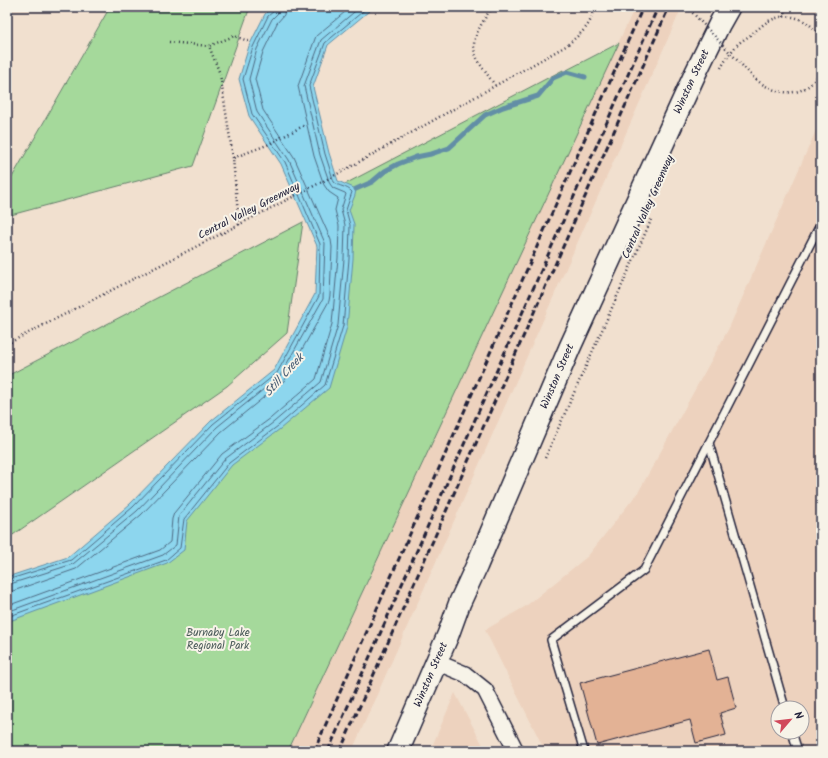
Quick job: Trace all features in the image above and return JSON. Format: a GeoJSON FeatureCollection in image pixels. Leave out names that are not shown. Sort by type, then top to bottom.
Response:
{"type":"FeatureCollection","features":[{"type":"Feature","properties":{"kind":"street","name":"Winston Street"},"geometry":{"type":"LineString","coordinates":[[398,751],[448,635],[460,602],[574,340],[695,74],[729,7]]}},
{"type":"Feature","properties":{"kind":"street"},"geometry":{"type":"LineString","coordinates":[[436,662],[465,674],[485,690],[516,751]]}},
{"type":"Feature","properties":{"kind":"lane"},"geometry":{"type":"LineString","coordinates":[[584,751],[551,640],[644,570],[821,224]]}},
{"type":"Feature","properties":{"kind":"lane"},"geometry":{"type":"LineString","coordinates":[[709,443],[783,700]]}},
{"type":"Feature","properties":{"kind":"lane"},"geometry":{"type":"LineString","coordinates":[[795,740],[798,751]]}},
{"type":"Feature","properties":{"kind":"path"},"geometry":{"type":"LineString","coordinates":[[492,7],[477,30],[474,40],[474,52],[477,60],[495,86]]}},
{"type":"Feature","properties":{"kind":"path","name":"Central Valley Greenway"},"geometry":{"type":"LineString","coordinates":[[7,344],[343,171],[566,46],[586,29],[592,19],[595,7]]}},
{"type":"Feature","properties":{"kind":"path"},"geometry":{"type":"LineString","coordinates":[[687,7],[754,78],[771,90],[786,93],[800,90],[813,83],[821,70]]}},
{"type":"Feature","properties":{"kind":"path"},"geometry":{"type":"LineString","coordinates":[[784,17],[785,7]]}},
{"type":"Feature","properties":{"kind":"path"},"geometry":{"type":"LineString","coordinates":[[719,72],[737,45],[770,20],[789,16],[797,17],[814,27],[821,38]]}},
{"type":"Feature","properties":{"kind":"path"},"geometry":{"type":"LineString","coordinates":[[169,42],[209,46],[234,36],[251,42]]}},
{"type":"Feature","properties":{"kind":"path"},"geometry":{"type":"LineString","coordinates":[[209,46],[220,74],[233,158],[239,225]]}},
{"type":"Feature","properties":{"kind":"path"},"geometry":{"type":"LineString","coordinates":[[233,158],[267,145],[305,125]]}},
{"type":"Feature","properties":{"kind":"path","name":"Central Valley Greenway"},"geometry":{"type":"LineString","coordinates":[[585,370],[655,212]]}},
{"type":"Feature","properties":{"kind":"shaded area"},"geometry":{"type":"Polygon","coordinates":[[[635,7],[682,7],[352,751],[288,751],[635,7]]]}},
{"type":"Feature","properties":{"kind":"shaded area"},"geometry":{"type":"Polygon","coordinates":[[[821,119],[821,751],[545,751],[485,630],[526,606],[588,556],[639,491],[729,328],[821,119]]]}},
{"type":"Feature","properties":{"kind":"shaded area"},"geometry":{"type":"Polygon","coordinates":[[[455,693],[486,751],[430,751],[455,693]]]}},
{"type":"Feature","properties":{"kind":"green space"},"geometry":{"type":"Polygon","coordinates":[[[110,7],[250,7],[193,166],[7,216],[7,186],[110,7]]]}},
{"type":"Feature","properties":{"kind":"green space","name":"Burnaby Lake Regional Park"},"geometry":{"type":"Polygon","coordinates":[[[619,43],[288,751],[7,751],[7,609],[329,357],[345,184],[563,70],[563,72],[619,43]]]}},
{"type":"Feature","properties":{"kind":"green space"},"geometry":{"type":"Polygon","coordinates":[[[303,222],[287,333],[227,386],[7,539],[7,376],[303,222]]]}},
{"type":"Feature","properties":{"kind":"water","name":"Still Creek"},"geometry":{"type":"Polygon","coordinates":[[[272,7],[374,7],[328,45],[313,87],[329,153],[338,181],[356,189],[349,210],[354,224],[353,259],[347,327],[329,388],[280,429],[232,465],[187,521],[184,550],[167,563],[7,622],[7,577],[68,557],[130,504],[211,421],[274,370],[315,294],[317,246],[281,164],[249,116],[239,79],[249,46],[265,14],[272,7]]]}},
{"type":"Feature","properties":{"kind":"building"},"geometry":{"type":"Polygon","coordinates":[[[709,649],[717,680],[728,677],[736,708],[720,713],[726,735],[696,743],[690,720],[597,745],[580,683],[709,649]]]}},
{"type":"Feature","properties":{"kind":"waterway"},"geometry":{"type":"LineString","coordinates":[[356,189],[372,182],[385,171],[398,164],[416,157],[449,148],[485,115],[503,107],[538,96],[553,78],[567,72],[585,77]]}},
{"type":"Feature","properties":{"kind":"railway"},"geometry":{"type":"LineString","coordinates":[[314,751],[643,7]]}},
{"type":"Feature","properties":{"kind":"railway"},"geometry":{"type":"LineString","coordinates":[[328,751],[658,7]]}},
{"type":"Feature","properties":{"kind":"railway"},"geometry":{"type":"LineString","coordinates":[[340,751],[669,7]]}}]}
